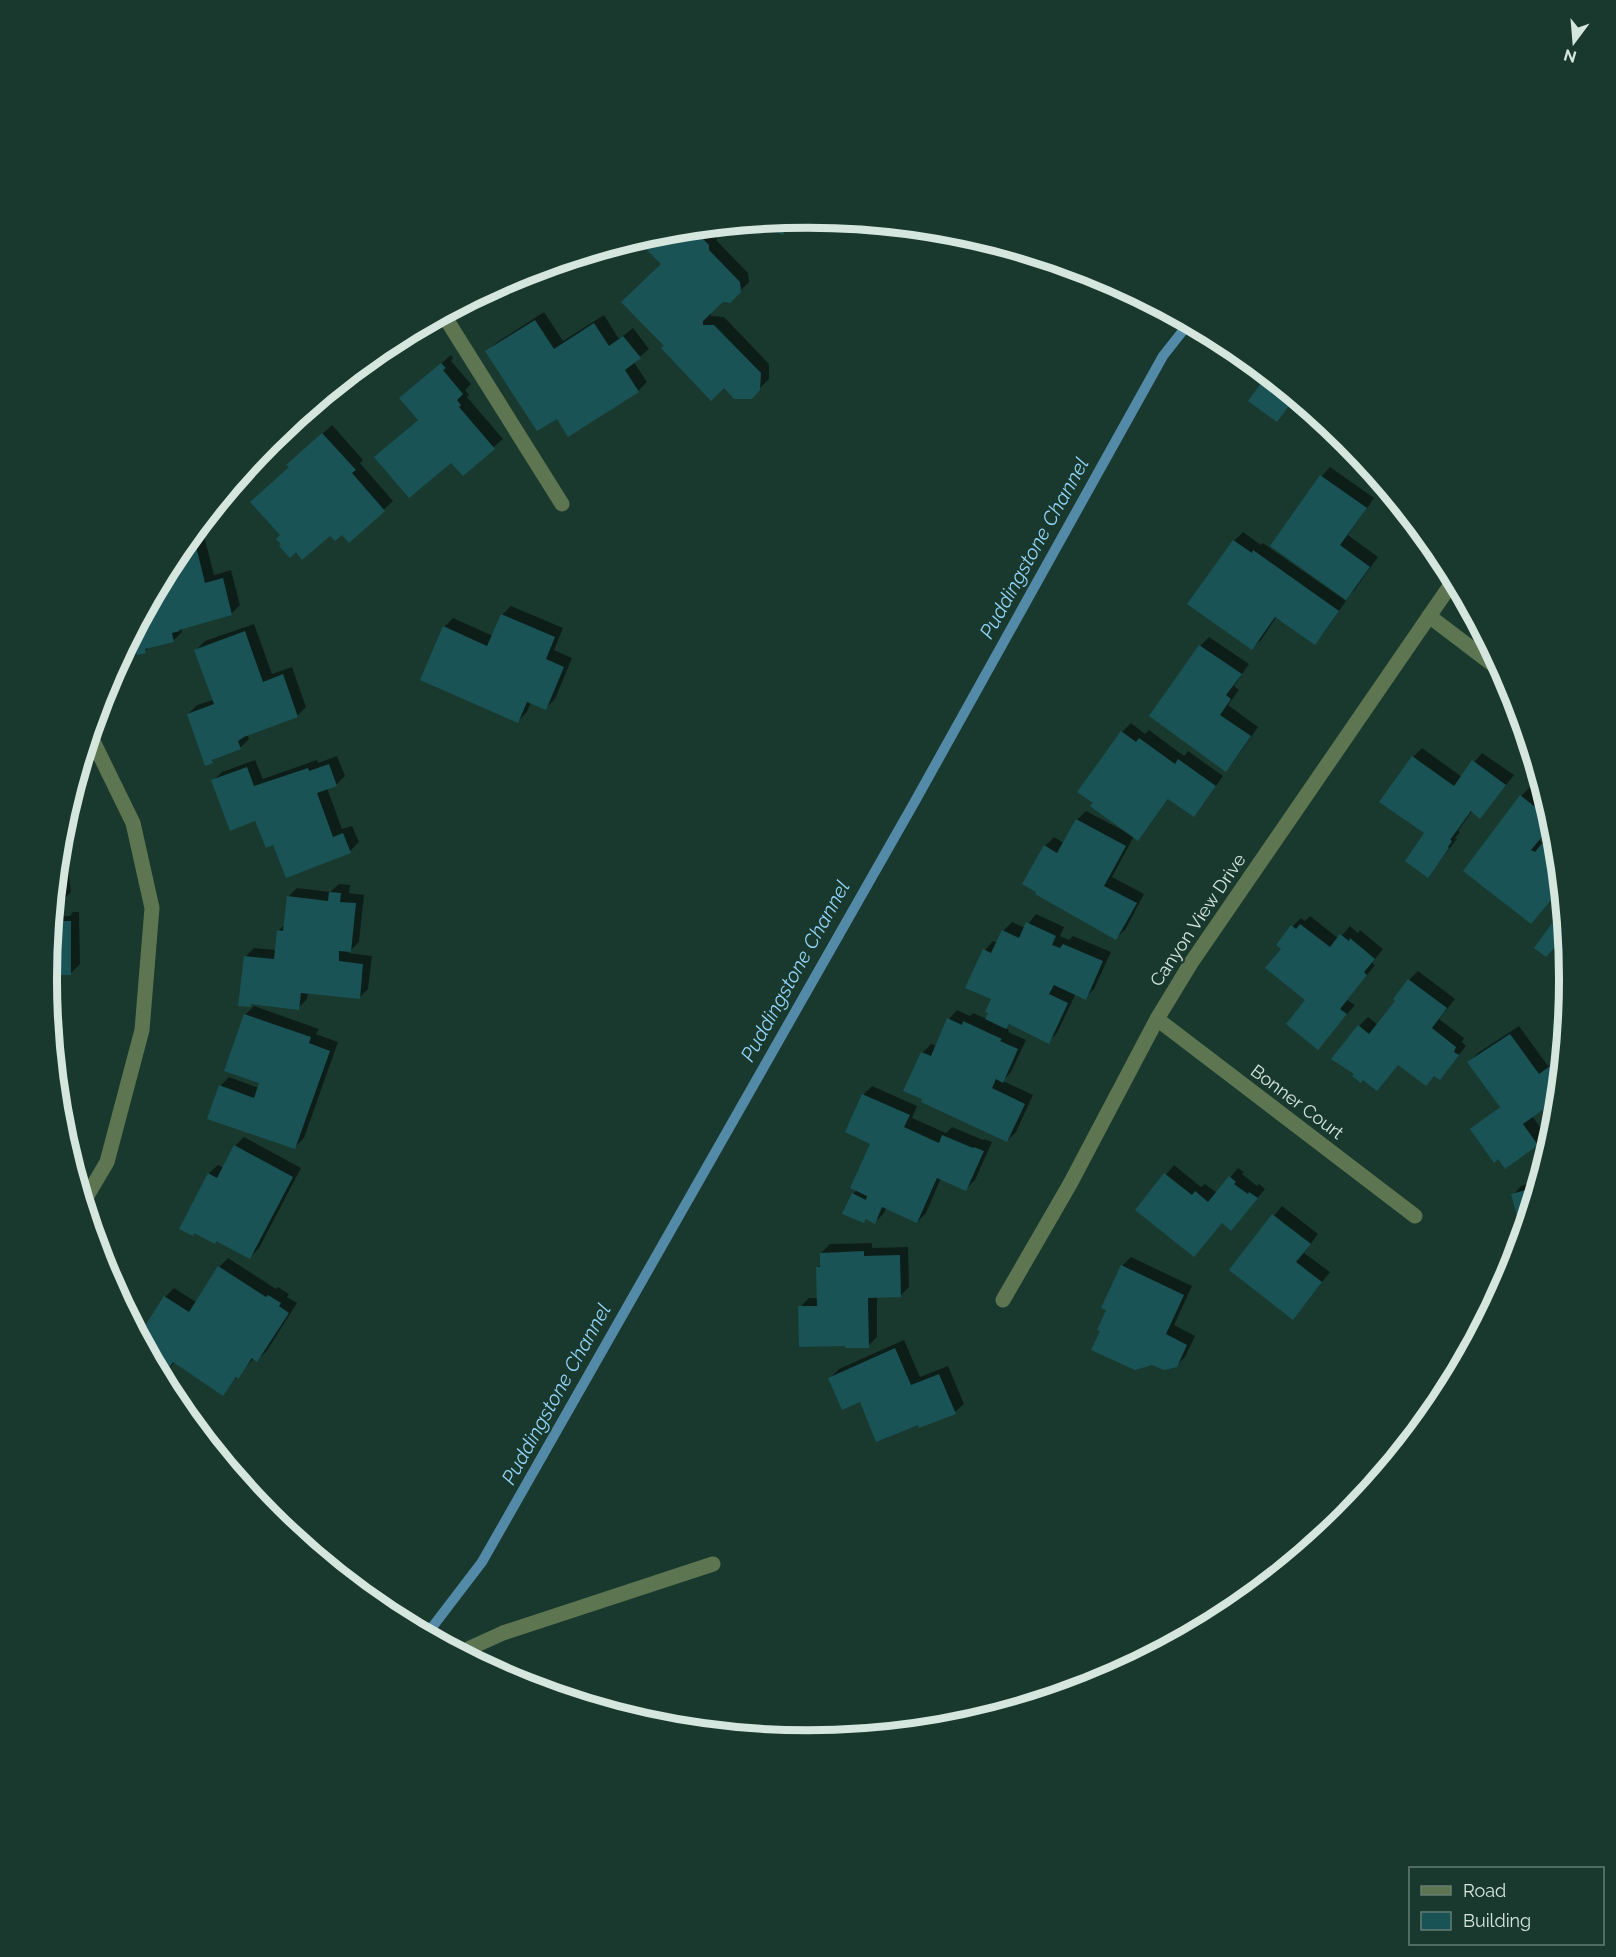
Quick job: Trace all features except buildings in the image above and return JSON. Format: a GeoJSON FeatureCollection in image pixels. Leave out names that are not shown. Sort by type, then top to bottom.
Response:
{"type":"FeatureCollection","features":[{"type":"Feature","properties":{"kind":"street"},"geometry":{"type":"LineString","coordinates":[[447,320],[562,504]]}},
{"type":"Feature","properties":{"kind":"street","name":"Canyon View Drive"},"geometry":{"type":"LineString","coordinates":[[1004,1300],[1070,1184],[1156,1019],[1191,963],[1449,588]]}},
{"type":"Feature","properties":{"kind":"street"},"geometry":{"type":"LineString","coordinates":[[1429,615],[1489,661]]}},
{"type":"Feature","properties":{"kind":"street"},"geometry":{"type":"LineString","coordinates":[[89,1193],[107,1162],[142,1030],[152,908],[133,823],[95,745]]}},
{"type":"Feature","properties":{"kind":"street","name":"Bonner Court"},"geometry":{"type":"LineString","coordinates":[[1156,1019],[1415,1216]]}},
{"type":"Feature","properties":{"kind":"street"},"geometry":{"type":"LineString","coordinates":[[469,1649],[503,1633],[713,1564]]}},
{"type":"Feature","properties":{"kind":"waterway","name":"Puddingstone Channel"},"geometry":{"type":"LineString","coordinates":[[431,1628],[482,1562],[914,803],[1163,356],[1185,328]]}}]}
